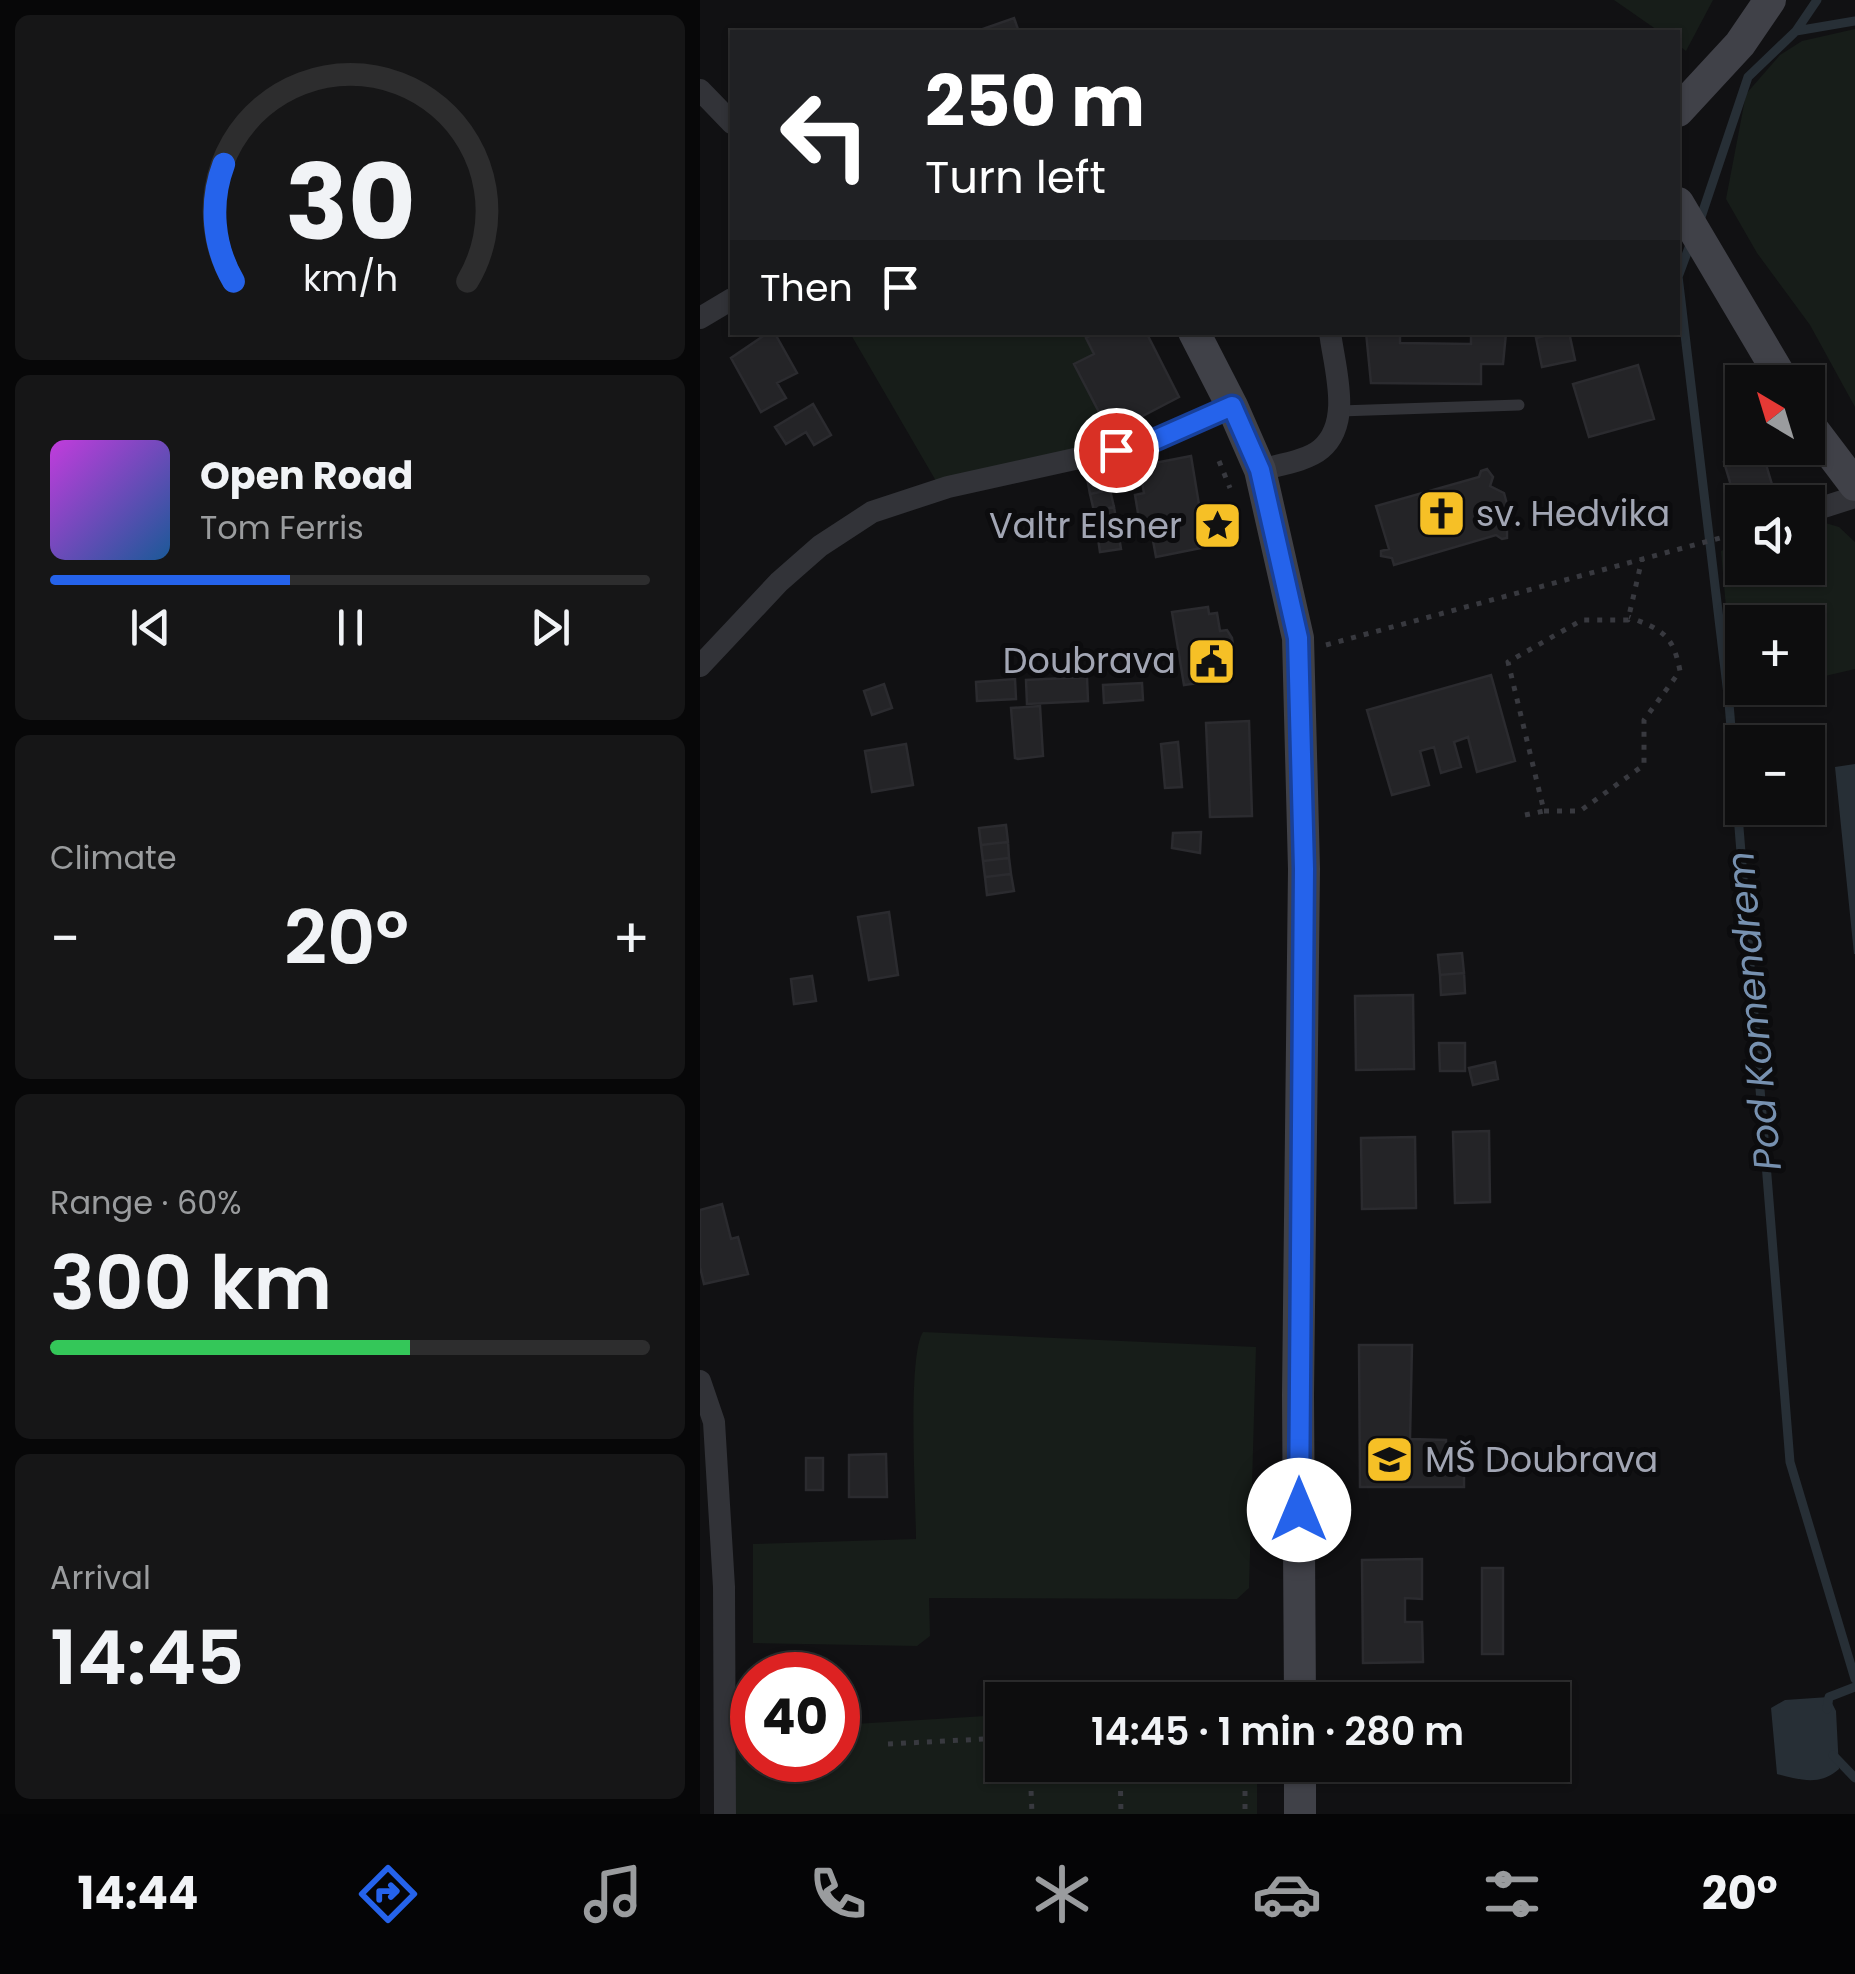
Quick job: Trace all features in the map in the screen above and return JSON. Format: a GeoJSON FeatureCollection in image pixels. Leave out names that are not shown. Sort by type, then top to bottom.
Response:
{"type":"FeatureCollection","features":[{"type":"Feature","properties":{"kind":"street"},"geometry":{"type":"LineString","coordinates":[[1680,109],[1740,44],[1770,0]]}},
{"type":"Feature","properties":{"kind":"street"},"geometry":{"type":"LineString","coordinates":[[700,90],[730,121]]}},
{"type":"Feature","properties":{"kind":"street"},"geometry":{"type":"LineString","coordinates":[[1688,220],[1774,365]]}},
{"type":"Feature","properties":{"kind":"street"},"geometry":{"type":"LineString","coordinates":[[700,318],[730,299]]}},
{"type":"Feature","properties":{"kind":"street"},"geometry":{"type":"LineString","coordinates":[[1195,335],[1218,413],[1260,470],[1298,638],[1304,869],[1298,1396],[1300,1682]]}},
{"type":"Feature","properties":{"kind":"street"},"geometry":{"type":"LineString","coordinates":[[1260,470],[1319,451],[1332,435],[1340,411],[1330,335]]}},
{"type":"Feature","properties":{"kind":"street"},"geometry":{"type":"LineString","coordinates":[[700,666],[779,582],[820,546],[872,512],[962,484],[1148,443],[1218,413]]}},
{"type":"Feature","properties":{"kind":"street"},"geometry":{"type":"LineString","coordinates":[[1825,445],[1855,485]]}},
{"type":"Feature","properties":{"kind":"street"},"geometry":{"type":"LineString","coordinates":[[1825,507],[1855,497]]}},
{"type":"Feature","properties":{"kind":"street"},"geometry":{"type":"LineString","coordinates":[[700,1381],[714,1422],[722,1568],[725,1814]]}},
{"type":"Feature","properties":{"kind":"street"},"geometry":{"type":"LineString","coordinates":[[1300,1782],[1300,1814]]}},
{"type":"Feature","properties":{"kind":"lane"},"geometry":{"type":"LineString","coordinates":[[1340,411],[1519,405]]}},
{"type":"Feature","properties":{"kind":"path"},"geometry":{"type":"LineString","coordinates":[[1218,413],[1231,490]]}},
{"type":"Feature","properties":{"kind":"path"},"geometry":{"type":"LineString","coordinates":[[1298,652],[1725,537]]}},
{"type":"Feature","properties":{"kind":"path"},"geometry":{"type":"LineString","coordinates":[[1544,811],[1508,662],[1582,620],[1628,620],[1642,559]]}},
{"type":"Feature","properties":{"kind":"path"},"geometry":{"type":"LineString","coordinates":[[1525,815],[1580,811],[1644,764],[1644,720],[1680,671],[1675,648],[1660,629],[1629,617]]}},
{"type":"Feature","properties":{"kind":"path"},"geometry":{"type":"LineString","coordinates":[[888,1744],[985,1739]]}},
{"type":"Feature","properties":{"kind":"path"},"geometry":{"type":"LineString","coordinates":[[1031,1782],[1032,1814]]}},
{"type":"Feature","properties":{"kind":"path"},"geometry":{"type":"LineString","coordinates":[[1120,1782],[1120,1814]]}},
{"type":"Feature","properties":{"kind":"path"},"geometry":{"type":"LineString","coordinates":[[1245,1782],[1245,1814]]}},
{"type":"Feature","properties":{"kind":"shaded area"},"geometry":{"type":"Polygon","coordinates":[[[1614,0],[1713,0],[1686,51],[1680,46],[1680,30],[1657,30],[1614,0]]]}},
{"type":"Feature","properties":{"kind":"shaded area"},"geometry":{"type":"Polygon","coordinates":[[[1855,29],[1855,407],[1810,325],[1757,253],[1726,199],[1746,94],[1780,55],[1802,41],[1855,29]]]}},
{"type":"Feature","properties":{"kind":"shaded area"},"geometry":{"type":"Polygon","coordinates":[[[851,335],[1093,335],[1086,339],[1094,354],[1074,364],[1110,433],[1109,443],[936,481],[851,335]]]}},
{"type":"Feature","properties":{"kind":"shaded area"},"geometry":{"type":"Polygon","coordinates":[[[1825,523],[1839,527],[1855,542],[1855,669],[1825,676],[1825,605],[1726,605],[1721,551],[1725,549],[1725,585],[1825,585],[1825,523]]]}},
{"type":"Feature","properties":{"kind":"shaded area"},"geometry":{"type":"Polygon","coordinates":[[[1855,764],[1855,954],[1854,954],[1835,767],[1855,764]]]}},
{"type":"Feature","properties":{"kind":"shaded area"},"geometry":{"type":"Polygon","coordinates":[[[923,1332],[1256,1347],[1249,1588],[1237,1599],[929,1598],[930,1636],[917,1646],[753,1643],[753,1544],[916,1539],[914,1398],[918,1346],[923,1332]]]}},
{"type":"Feature","properties":{"kind":"shaded area"},"geometry":{"type":"Polygon","coordinates":[[[1829,1697],[1836,1711],[1839,1769],[1817,1780],[1777,1774],[1771,1708],[1785,1700],[1829,1697]]]}},
{"type":"Feature","properties":{"kind":"shaded area"},"geometry":{"type":"Polygon","coordinates":[[[985,1716],[985,1782],[1257,1782],[1257,1814],[736,1814],[736,1782],[860,1782],[860,1724],[985,1716]]]}},
{"type":"Feature","properties":{"kind":"building"},"geometry":{"type":"Polygon","coordinates":[[[1014,18],[1018,30],[984,30],[1014,18]]]}},
{"type":"Feature","properties":{"kind":"building"},"geometry":{"type":"Polygon","coordinates":[[[765,335],[776,335],[797,373],[777,383],[786,398],[761,412],[731,358],[765,335]]]}},
{"type":"Feature","properties":{"kind":"building"},"geometry":{"type":"Polygon","coordinates":[[[1148,335],[1179,397],[1110,433],[1074,364],[1094,354],[1086,338],[1148,335]]]}},
{"type":"Feature","properties":{"kind":"building"},"geometry":{"type":"Polygon","coordinates":[[[1366,335],[1400,335],[1400,343],[1471,344],[1471,335],[1506,335],[1503,364],[1481,364],[1481,384],[1371,383],[1366,335]]]}},
{"type":"Feature","properties":{"kind":"building"},"geometry":{"type":"Polygon","coordinates":[[[1570,335],[1575,360],[1542,367],[1536,338],[1570,335]]]}},
{"type":"Feature","properties":{"kind":"building"},"geometry":{"type":"Polygon","coordinates":[[[1638,365],[1654,419],[1589,437],[1573,384],[1638,365]]]}},
{"type":"Feature","properties":{"kind":"building"},"geometry":{"type":"Polygon","coordinates":[[[813,404],[831,435],[814,445],[806,432],[786,444],[775,427],[813,404]]]}},
{"type":"Feature","properties":{"kind":"building"},"geometry":{"type":"Polygon","coordinates":[[[1191,456],[1206,547],[1156,557],[1149,518],[1139,519],[1135,495],[1144,493],[1139,466],[1191,456]]]}},
{"type":"Feature","properties":{"kind":"building"},"geometry":{"type":"Polygon","coordinates":[[[1724,462],[1766,465],[1772,485],[1731,485],[1724,462]]]}},
{"type":"Feature","properties":{"kind":"building","name":"sv. Hedvika"},"geometry":{"type":"Polygon","coordinates":[[[1487,469],[1493,477],[1490,486],[1504,493],[1508,508],[1500,521],[1507,527],[1507,538],[1496,535],[1394,565],[1392,558],[1381,556],[1381,551],[1389,549],[1376,506],[1479,477],[1487,469]]]}},
{"type":"Feature","properties":{"kind":"building"},"geometry":{"type":"Polygon","coordinates":[[[1110,473],[1113,489],[1090,494],[1087,478],[1110,473]]]}},
{"type":"Feature","properties":{"kind":"building"},"geometry":{"type":"Polygon","coordinates":[[[1110,490],[1114,507],[1094,511],[1090,494],[1110,490]]]}},
{"type":"Feature","properties":{"kind":"building"},"geometry":{"type":"Polygon","coordinates":[[[1114,507],[1121,549],[1100,552],[1094,511],[1114,507]]]}},
{"type":"Feature","properties":{"kind":"building"},"geometry":{"type":"Polygon","coordinates":[[[1208,607],[1209,614],[1217,613],[1220,631],[1227,630],[1232,638],[1228,656],[1232,678],[1184,685],[1172,612],[1208,607]]]}},
{"type":"Feature","properties":{"kind":"building"},"geometry":{"type":"Polygon","coordinates":[[[1491,675],[1515,761],[1477,772],[1468,737],[1454,742],[1461,767],[1441,773],[1434,747],[1420,751],[1429,785],[1392,795],[1367,710],[1491,675]]]}},
{"type":"Feature","properties":{"kind":"building"},"geometry":{"type":"Polygon","coordinates":[[[1087,677],[1088,701],[1027,704],[1026,680],[1087,677]]]}},
{"type":"Feature","properties":{"kind":"building"},"geometry":{"type":"Polygon","coordinates":[[[1015,679],[1016,699],[977,701],[976,682],[1015,679]]]}},
{"type":"Feature","properties":{"kind":"building"},"geometry":{"type":"Polygon","coordinates":[[[1142,683],[1143,700],[1104,703],[1103,685],[1142,683]]]}},
{"type":"Feature","properties":{"kind":"building"},"geometry":{"type":"Polygon","coordinates":[[[884,684],[892,708],[872,715],[864,691],[884,684]]]}},
{"type":"Feature","properties":{"kind":"building"},"geometry":{"type":"Polygon","coordinates":[[[1040,706],[1043,756],[1015,758],[1011,708],[1040,706]]]}},
{"type":"Feature","properties":{"kind":"building"},"geometry":{"type":"Polygon","coordinates":[[[1249,721],[1252,816],[1210,817],[1206,723],[1249,721]]]}},
{"type":"Feature","properties":{"kind":"building"},"geometry":{"type":"Polygon","coordinates":[[[1178,742],[1182,787],[1165,788],[1161,744],[1178,742]]]}},
{"type":"Feature","properties":{"kind":"building"},"geometry":{"type":"Polygon","coordinates":[[[906,744],[913,785],[872,792],[865,751],[906,744]]]}},
{"type":"Feature","properties":{"kind":"building"},"geometry":{"type":"Polygon","coordinates":[[[1006,825],[1008,842],[981,845],[979,828],[1006,825]]]}},
{"type":"Feature","properties":{"kind":"building"},"geometry":{"type":"Polygon","coordinates":[[[1201,832],[1200,853],[1172,848],[1173,833],[1201,832]]]}},
{"type":"Feature","properties":{"kind":"building"},"geometry":{"type":"Polygon","coordinates":[[[1008,842],[1009,858],[983,861],[981,845],[1008,842]]]}},
{"type":"Feature","properties":{"kind":"building"},"geometry":{"type":"Polygon","coordinates":[[[1009,858],[1011,874],[985,877],[983,861],[1009,858]]]}},
{"type":"Feature","properties":{"kind":"building"},"geometry":{"type":"Polygon","coordinates":[[[1011,874],[1014,891],[987,895],[985,877],[1011,874]]]}},
{"type":"Feature","properties":{"kind":"building"},"geometry":{"type":"Polygon","coordinates":[[[889,912],[898,975],[869,980],[858,917],[889,912]]]}},
{"type":"Feature","properties":{"kind":"building"},"geometry":{"type":"Polygon","coordinates":[[[1462,953],[1464,973],[1440,975],[1438,955],[1462,953]]]}},
{"type":"Feature","properties":{"kind":"building"},"geometry":{"type":"Polygon","coordinates":[[[1464,973],[1465,993],[1441,995],[1440,975],[1464,973]]]}},
{"type":"Feature","properties":{"kind":"building"},"geometry":{"type":"Polygon","coordinates":[[[812,976],[816,1001],[794,1004],[791,979],[812,976]]]}},
{"type":"Feature","properties":{"kind":"building"},"geometry":{"type":"Polygon","coordinates":[[[1413,995],[1414,1069],[1356,1070],[1355,996],[1413,995]]]}},
{"type":"Feature","properties":{"kind":"building"},"geometry":{"type":"Polygon","coordinates":[[[1439,1043],[1465,1043],[1465,1071],[1440,1071],[1439,1043]]]}},
{"type":"Feature","properties":{"kind":"building"},"geometry":{"type":"Polygon","coordinates":[[[1495,1062],[1498,1079],[1473,1085],[1469,1068],[1495,1062]]]}},
{"type":"Feature","properties":{"kind":"building"},"geometry":{"type":"Polygon","coordinates":[[[1489,1131],[1490,1202],[1455,1203],[1453,1132],[1489,1131]]]}},
{"type":"Feature","properties":{"kind":"building"},"geometry":{"type":"Polygon","coordinates":[[[1415,1137],[1416,1208],[1362,1209],[1361,1138],[1415,1137]]]}},
{"type":"Feature","properties":{"kind":"building"},"geometry":{"type":"Polygon","coordinates":[[[722,1204],[731,1239],[738,1237],[748,1274],[704,1284],[700,1267],[700,1210],[722,1204]]]}},
{"type":"Feature","properties":{"kind":"building"},"geometry":{"type":"Polygon","coordinates":[[[1359,1345],[1412,1345],[1410,1439],[1446,1440],[1446,1450],[1464,1450],[1464,1487],[1360,1487],[1359,1345]]]}},
{"type":"Feature","properties":{"kind":"building"},"geometry":{"type":"Polygon","coordinates":[[[886,1454],[887,1497],[849,1497],[849,1455],[886,1454]]]}},
{"type":"Feature","properties":{"kind":"building"},"geometry":{"type":"Polygon","coordinates":[[[806,1458],[823,1458],[823,1490],[806,1490],[806,1458]]]}},
{"type":"Feature","properties":{"kind":"building"},"geometry":{"type":"Polygon","coordinates":[[[1422,1559],[1422,1599],[1405,1598],[1405,1622],[1422,1622],[1423,1662],[1363,1663],[1362,1560],[1422,1559]]]}},
{"type":"Feature","properties":{"kind":"building"},"geometry":{"type":"Polygon","coordinates":[[[1482,1568],[1503,1568],[1503,1654],[1482,1654],[1482,1568]]]}},
{"type":"Feature","properties":{"kind":"waterway"},"geometry":{"type":"LineString","coordinates":[[1699,223],[1748,77],[1796,31],[1817,0]]}},
{"type":"Feature","properties":{"kind":"waterway"},"geometry":{"type":"LineString","coordinates":[[1796,31],[1855,21]]}},
{"type":"Feature","properties":{"kind":"waterway"},"geometry":{"type":"LineString","coordinates":[[1680,272],[1691,242]]}},
{"type":"Feature","properties":{"kind":"waterway","name":"Pod Komendrem"},"geometry":{"type":"LineString","coordinates":[[1680,293],[1729,703],[1790,1462],[1855,1679]]}},
{"type":"Feature","properties":{"kind":"waterway"},"geometry":{"type":"LineString","coordinates":[[1827,1709],[1829,1697],[1855,1687]]}},
{"type":"Feature","properties":{"kind":"waterway"},"geometry":{"type":"LineString","coordinates":[[1833,1755],[1855,1778]]}},
{"type":"Feature","properties":{"kind":"place","name":"sv. Hedvika"},"geometry":{"type":"Point","coordinates":[1441,514]}},
{"type":"Feature","properties":{"kind":"place","name":"Valtr Elsner"},"geometry":{"type":"Point","coordinates":[1217,526]}},
{"type":"Feature","properties":{"kind":"place","name":"Doubrava"},"geometry":{"type":"Point","coordinates":[1211,661]}},
{"type":"Feature","properties":{"kind":"place","name":"MŠ Doubrava"},"geometry":{"type":"Point","coordinates":[1390,1460]}},
{"type":"Feature","properties":{"kind":"route"},"geometry":{"type":"LineString","coordinates":[[1116,450],[1148,443],[1232,406],[1260,470],[1298,638],[1304,869],[1299,1510]]}}]}
